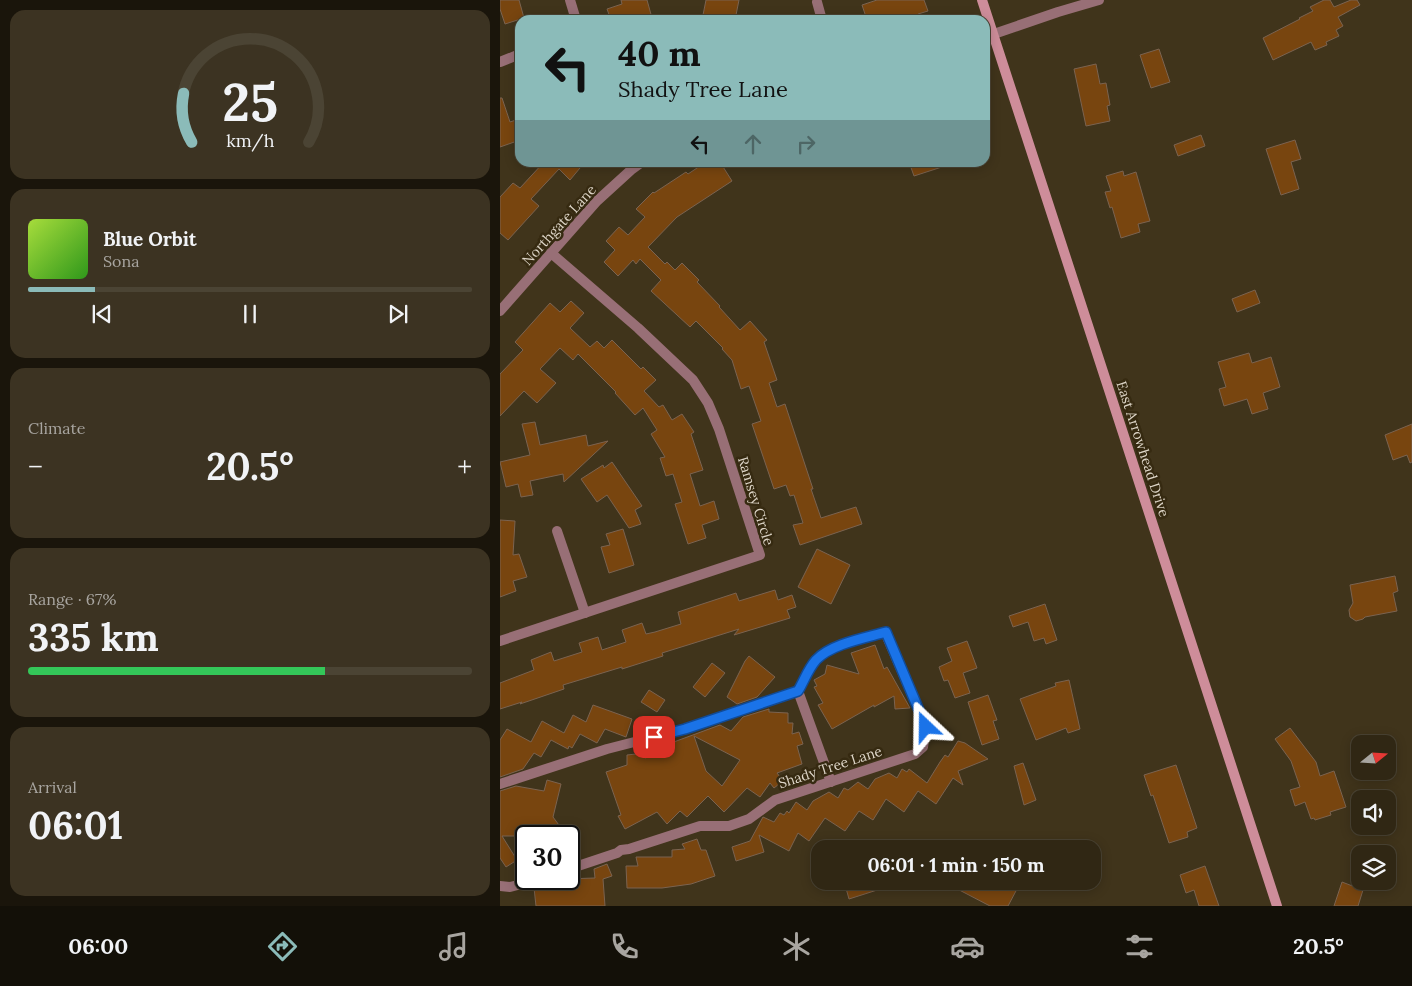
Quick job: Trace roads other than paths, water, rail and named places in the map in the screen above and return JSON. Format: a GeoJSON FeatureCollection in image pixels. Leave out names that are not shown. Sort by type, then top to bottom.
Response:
{"type":"FeatureCollection","features":[{"type":"Feature","properties":{"kind":"street"},"geometry":{"type":"LineString","coordinates":[[570,0],[574,15]]}},
{"type":"Feature","properties":{"kind":"street","name":"East Arrowhead Drive"},"geometry":{"type":"LineString","coordinates":[[982,0],[985,15]]}},
{"type":"Feature","properties":{"kind":"street"},"geometry":{"type":"LineString","coordinates":[[990,36],[1099,0]]}},
{"type":"Feature","properties":{"kind":"street"},"geometry":{"type":"LineString","coordinates":[[816,2],[820,15]]}},
{"type":"Feature","properties":{"kind":"street","name":"East Arrowhead Drive"},"geometry":{"type":"LineString","coordinates":[[990,39],[1277,906]]}},
{"type":"Feature","properties":{"kind":"street"},"geometry":{"type":"LineString","coordinates":[[500,62],[515,56]]}},
{"type":"Feature","properties":{"kind":"street","name":"Northgate Lane"},"geometry":{"type":"LineString","coordinates":[[500,311],[597,201],[635,167]]}},
{"type":"Feature","properties":{"kind":"street","name":"Ramsey Circle"},"geometry":{"type":"LineString","coordinates":[[500,641],[760,554],[719,429],[708,403],[693,380],[638,328],[552,253]]}},
{"type":"Feature","properties":{"kind":"street"},"geometry":{"type":"LineString","coordinates":[[557,531],[585,613]]}},
{"type":"Feature","properties":{"kind":"street","name":"Shady Tree Lane"},"geometry":{"type":"LineString","coordinates":[[580,865],[621,850],[630,849],[700,826],[729,826],[749,819],[775,800],[915,754],[923,747],[926,727],[886,632],[828,650],[817,659],[808,671],[798,691]]}},
{"type":"Feature","properties":{"kind":"street"},"geometry":{"type":"LineString","coordinates":[[500,784],[607,749],[685,729],[798,691],[831,782]]}},
{"type":"Feature","properties":{"kind":"street"},"geometry":{"type":"LineString","coordinates":[[500,886],[510,888],[515,887]]}}]}
